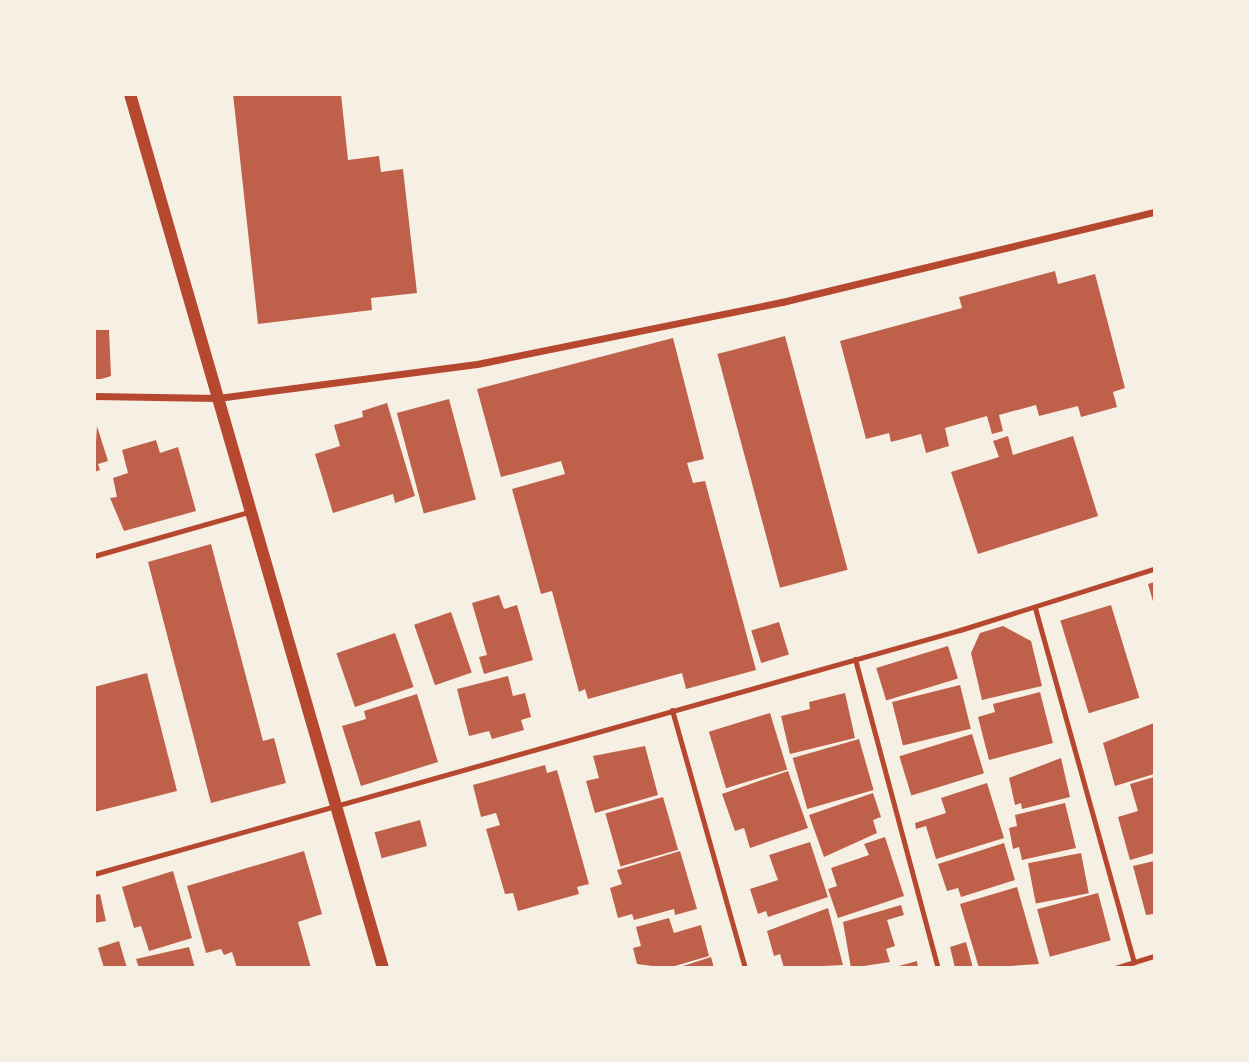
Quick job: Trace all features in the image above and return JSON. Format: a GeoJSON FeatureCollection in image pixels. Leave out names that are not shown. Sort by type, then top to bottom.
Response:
{"type":"FeatureCollection","features":[{"type":"Feature","properties":{"kind":"street"},"geometry":{"type":"LineString","coordinates":[[130,94],[248,512],[383,968]]}},
{"type":"Feature","properties":{"kind":"street"},"geometry":{"type":"LineString","coordinates":[[94,396],[218,398],[504,358],[782,302],[1154,212]]}},
{"type":"Feature","properties":{"kind":"lane"},"geometry":{"type":"LineString","coordinates":[[94,556],[248,512]]}},
{"type":"Feature","properties":{"kind":"lane"},"geometry":{"type":"LineString","coordinates":[[94,874],[334,803],[1035,608],[1154,569]]}},
{"type":"Feature","properties":{"kind":"lane"},"geometry":{"type":"LineString","coordinates":[[1035,608],[1133,962]]}},
{"type":"Feature","properties":{"kind":"lane"},"geometry":{"type":"LineString","coordinates":[[855,659],[938,968]]}},
{"type":"Feature","properties":{"kind":"lane"},"geometry":{"type":"LineString","coordinates":[[672,710],[745,968]]}},
{"type":"Feature","properties":{"kind":"lane"},"geometry":{"type":"LineString","coordinates":[[1115,968],[1154,956]]}},
{"type":"Feature","properties":{"kind":"building"},"geometry":{"type":"Polygon","coordinates":[[[233,94],[341,94],[348,160],[379,156],[381,172],[403,169],[417,293],[371,298],[372,310],[258,324],[233,94]]]}},
{"type":"Feature","properties":{"kind":"building"},"geometry":{"type":"Polygon","coordinates":[[[1055,271],[1058,284],[1095,274],[1125,388],[1113,392],[1117,407],[1081,417],[1078,406],[1039,416],[1036,405],[999,415],[1003,431],[992,434],[987,416],[945,428],[949,446],[926,453],[921,434],[891,442],[889,433],[866,439],[840,341],[962,308],[959,297],[1055,271]]]}},
{"type":"Feature","properties":{"kind":"building"},"geometry":{"type":"Polygon","coordinates":[[[94,330],[109,330],[111,376],[101,379],[94,379],[94,330]]]}},
{"type":"Feature","properties":{"kind":"building"},"geometry":{"type":"Polygon","coordinates":[[[785,336],[848,570],[780,588],[717,354],[785,336]]]}},
{"type":"Feature","properties":{"kind":"building"},"geometry":{"type":"Polygon","coordinates":[[[673,338],[704,459],[687,463],[693,483],[705,481],[756,670],[686,689],[682,673],[588,699],[585,689],[579,692],[552,591],[541,594],[512,489],[565,474],[561,461],[501,477],[477,389],[673,338]]]}},
{"type":"Feature","properties":{"kind":"building"},"geometry":{"type":"Polygon","coordinates":[[[449,399],[476,499],[424,513],[397,413],[449,399]]]}},
{"type":"Feature","properties":{"kind":"building"},"geometry":{"type":"Polygon","coordinates":[[[387,403],[415,496],[395,503],[393,494],[333,513],[315,454],[340,446],[334,425],[363,417],[362,411],[387,403]]]}},
{"type":"Feature","properties":{"kind":"building"},"geometry":{"type":"Polygon","coordinates":[[[97,426],[108,461],[98,464],[100,470],[94,472],[97,426]]]}},
{"type":"Feature","properties":{"kind":"building"},"geometry":{"type":"Polygon","coordinates":[[[1008,436],[1013,455],[1073,436],[1098,516],[978,554],[951,472],[999,457],[993,441],[1008,436]]]}},
{"type":"Feature","properties":{"kind":"building"},"geometry":{"type":"Polygon","coordinates":[[[156,440],[160,453],[178,447],[196,511],[124,531],[110,498],[117,497],[113,478],[128,473],[122,450],[156,440]]]}},
{"type":"Feature","properties":{"kind":"building"},"geometry":{"type":"Polygon","coordinates":[[[211,544],[263,741],[274,738],[286,783],[211,803],[148,562],[211,544]]]}},
{"type":"Feature","properties":{"kind":"building"},"geometry":{"type":"Polygon","coordinates":[[[1154,582],[1154,605],[1148,584],[1154,582]]]}},
{"type":"Feature","properties":{"kind":"building"},"geometry":{"type":"Polygon","coordinates":[[[499,595],[504,609],[517,605],[533,660],[484,674],[479,657],[487,655],[472,603],[499,595]]]}},
{"type":"Feature","properties":{"kind":"building"},"geometry":{"type":"Polygon","coordinates":[[[1111,605],[1139,698],[1089,713],[1060,620],[1111,605]]]}},
{"type":"Feature","properties":{"kind":"building"},"geometry":{"type":"Polygon","coordinates":[[[451,612],[472,673],[435,685],[414,625],[451,612]]]}},
{"type":"Feature","properties":{"kind":"building"},"geometry":{"type":"Polygon","coordinates":[[[779,622],[789,655],[761,663],[751,630],[779,622]]]}},
{"type":"Feature","properties":{"kind":"building"},"geometry":{"type":"Polygon","coordinates":[[[1003,626],[1031,641],[1042,686],[982,700],[971,653],[980,633],[1003,626]]]}},
{"type":"Feature","properties":{"kind":"building"},"geometry":{"type":"Polygon","coordinates":[[[395,633],[414,687],[355,707],[336,653],[395,633]]]}},
{"type":"Feature","properties":{"kind":"building"},"geometry":{"type":"Polygon","coordinates":[[[948,646],[958,679],[886,700],[876,668],[948,646]]]}},
{"type":"Feature","properties":{"kind":"building"},"geometry":{"type":"Polygon","coordinates":[[[147,673],[177,791],[94,812],[94,687],[147,673]]]}},
{"type":"Feature","properties":{"kind":"building"},"geometry":{"type":"Polygon","coordinates":[[[508,676],[513,696],[525,693],[531,717],[521,720],[524,730],[492,739],[489,731],[469,736],[457,689],[508,676]]]}},
{"type":"Feature","properties":{"kind":"building"},"geometry":{"type":"Polygon","coordinates":[[[960,685],[971,729],[903,746],[892,702],[960,685]]]}},
{"type":"Feature","properties":{"kind":"building"},"geometry":{"type":"Polygon","coordinates":[[[1040,692],[1053,743],[989,760],[978,717],[995,712],[993,704],[1040,692]]]}},
{"type":"Feature","properties":{"kind":"building"},"geometry":{"type":"Polygon","coordinates":[[[845,693],[855,738],[790,754],[781,716],[810,709],[809,702],[845,693]]]}},
{"type":"Feature","properties":{"kind":"building"},"geometry":{"type":"Polygon","coordinates":[[[417,694],[438,762],[361,786],[342,726],[366,719],[364,711],[417,694]]]}},
{"type":"Feature","properties":{"kind":"building"},"geometry":{"type":"Polygon","coordinates":[[[770,713],[787,769],[726,788],[709,732],[770,713]]]}},
{"type":"Feature","properties":{"kind":"building"},"geometry":{"type":"Polygon","coordinates":[[[1154,723],[1154,774],[1115,786],[1103,743],[1154,723]]]}},
{"type":"Feature","properties":{"kind":"building"},"geometry":{"type":"Polygon","coordinates":[[[972,734],[984,773],[911,795],[899,756],[972,734]]]}},
{"type":"Feature","properties":{"kind":"building"},"geometry":{"type":"Polygon","coordinates":[[[859,739],[874,790],[807,809],[793,758],[859,739]]]}},
{"type":"Feature","properties":{"kind":"building"},"geometry":{"type":"Polygon","coordinates":[[[645,746],[658,795],[595,813],[586,781],[599,778],[593,756],[645,746]]]}},
{"type":"Feature","properties":{"kind":"building"},"geometry":{"type":"Polygon","coordinates":[[[1061,758],[1070,797],[1022,809],[1021,803],[1015,805],[1009,778],[1061,758]]]}},
{"type":"Feature","properties":{"kind":"building"},"geometry":{"type":"Polygon","coordinates":[[[545,765],[547,773],[557,770],[589,884],[577,887],[579,894],[518,911],[513,893],[505,894],[486,829],[500,825],[496,813],[481,817],[473,785],[545,765]]]}},
{"type":"Feature","properties":{"kind":"building"},"geometry":{"type":"Polygon","coordinates":[[[788,771],[808,828],[750,848],[744,828],[735,831],[722,794],[788,771]]]}},
{"type":"Feature","properties":{"kind":"building"},"geometry":{"type":"Polygon","coordinates":[[[1154,777],[1154,853],[1130,860],[1118,817],[1138,811],[1130,784],[1154,777]]]}},
{"type":"Feature","properties":{"kind":"building"},"geometry":{"type":"Polygon","coordinates":[[[987,783],[1004,838],[936,859],[926,826],[916,829],[915,823],[946,813],[941,798],[987,783]]]}},
{"type":"Feature","properties":{"kind":"building"},"geometry":{"type":"Polygon","coordinates":[[[873,793],[881,817],[873,820],[877,833],[824,857],[809,815],[873,793]]]}},
{"type":"Feature","properties":{"kind":"building"},"geometry":{"type":"Polygon","coordinates":[[[663,797],[678,850],[620,866],[605,814],[663,797]]]}},
{"type":"Feature","properties":{"kind":"building"},"geometry":{"type":"Polygon","coordinates":[[[1065,803],[1076,848],[1022,860],[1019,847],[1013,849],[1009,828],[1017,826],[1015,815],[1065,803]]]}},
{"type":"Feature","properties":{"kind":"building"},"geometry":{"type":"Polygon","coordinates":[[[420,820],[427,846],[382,858],[375,832],[420,820]]]}},
{"type":"Feature","properties":{"kind":"building"},"geometry":{"type":"Polygon","coordinates":[[[885,837],[904,896],[838,918],[828,889],[837,886],[831,868],[869,855],[864,844],[885,837]]]}},
{"type":"Feature","properties":{"kind":"building"},"geometry":{"type":"Polygon","coordinates":[[[810,842],[828,897],[768,917],[766,911],[758,914],[750,889],[778,880],[769,855],[810,842]]]}},
{"type":"Feature","properties":{"kind":"building"},"geometry":{"type":"Polygon","coordinates":[[[1004,843],[1015,880],[961,897],[958,888],[947,891],[938,864],[1004,843]]]}},
{"type":"Feature","properties":{"kind":"building"},"geometry":{"type":"Polygon","coordinates":[[[304,851],[322,914],[298,922],[311,968],[237,968],[232,952],[224,955],[221,949],[206,953],[187,886],[304,851]]]}},
{"type":"Feature","properties":{"kind":"building"},"geometry":{"type":"Polygon","coordinates":[[[680,851],[697,909],[675,915],[674,909],[634,920],[632,914],[618,918],[610,888],[622,884],[617,870],[680,851]]]}},
{"type":"Feature","properties":{"kind":"building"},"geometry":{"type":"Polygon","coordinates":[[[1081,853],[1089,893],[1036,904],[1028,863],[1081,853]]]}},
{"type":"Feature","properties":{"kind":"building"},"geometry":{"type":"Polygon","coordinates":[[[1154,861],[1154,914],[1146,915],[1133,866],[1154,861]]]}},
{"type":"Feature","properties":{"kind":"building"},"geometry":{"type":"Polygon","coordinates":[[[173,871],[192,938],[149,951],[141,926],[134,928],[122,887],[173,871]]]}},
{"type":"Feature","properties":{"kind":"building"},"geometry":{"type":"Polygon","coordinates":[[[1017,887],[1039,964],[979,968],[960,904],[1017,887]]]}},
{"type":"Feature","properties":{"kind":"building"},"geometry":{"type":"Polygon","coordinates":[[[1098,893],[1111,940],[1050,957],[1037,909],[1098,893]]]}},
{"type":"Feature","properties":{"kind":"building"},"geometry":{"type":"Polygon","coordinates":[[[100,894],[106,921],[94,923],[94,895],[100,894]]]}},
{"type":"Feature","properties":{"kind":"building"},"geometry":{"type":"Polygon","coordinates":[[[901,905],[904,915],[887,920],[895,946],[886,949],[890,962],[851,968],[843,922],[901,905]]]}},
{"type":"Feature","properties":{"kind":"building"},"geometry":{"type":"Polygon","coordinates":[[[828,908],[843,965],[784,968],[780,954],[774,956],[767,931],[828,908]]]}},
{"type":"Feature","properties":{"kind":"building"},"geometry":{"type":"Polygon","coordinates":[[[669,918],[674,933],[701,925],[709,956],[668,968],[637,964],[633,948],[641,946],[636,927],[669,918]]]}},
{"type":"Feature","properties":{"kind":"building"},"geometry":{"type":"Polygon","coordinates":[[[119,941],[127,968],[104,968],[98,948],[119,941]]]}},
{"type":"Feature","properties":{"kind":"building"},"geometry":{"type":"Polygon","coordinates":[[[966,942],[973,968],[955,968],[950,947],[966,942]]]}},
{"type":"Feature","properties":{"kind":"building"},"geometry":{"type":"Polygon","coordinates":[[[189,947],[195,968],[139,968],[136,959],[189,947]]]}},
{"type":"Feature","properties":{"kind":"building"},"geometry":{"type":"Polygon","coordinates":[[[711,957],[714,968],[680,968],[680,967],[711,957]]]}},
{"type":"Feature","properties":{"kind":"building"},"geometry":{"type":"Polygon","coordinates":[[[917,961],[918,968],[895,968],[895,967],[917,961]]]}}]}
